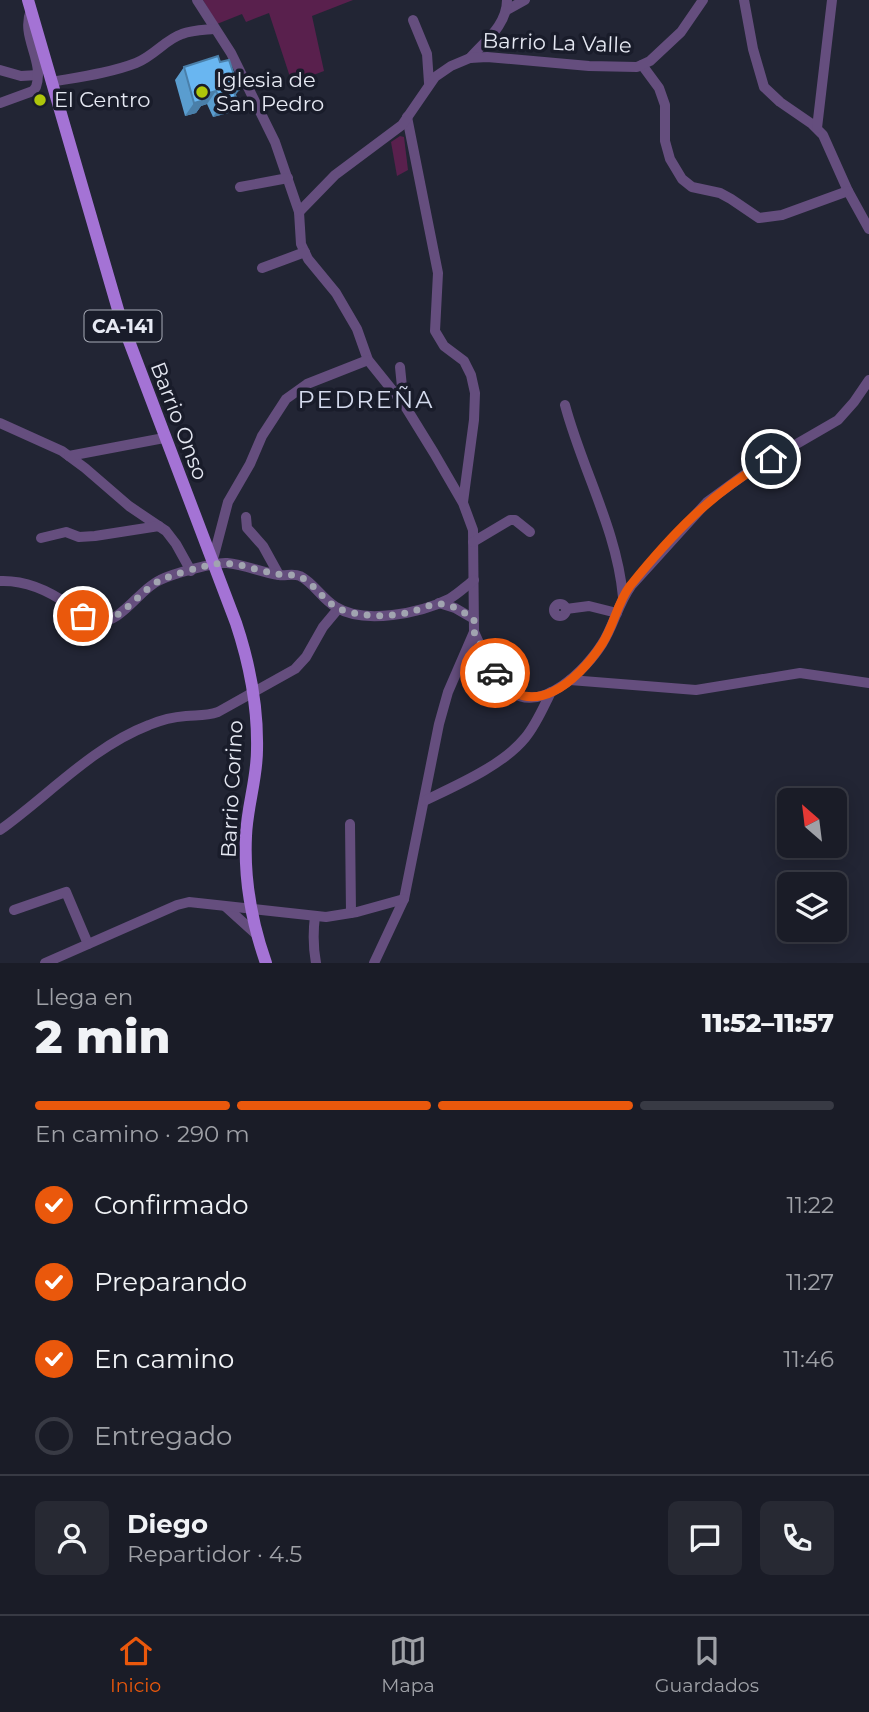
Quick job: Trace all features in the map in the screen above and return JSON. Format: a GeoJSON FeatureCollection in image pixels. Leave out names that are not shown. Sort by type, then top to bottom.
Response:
{"type":"FeatureCollection","features":[{"type":"Feature","properties":{"kind":"main road","name":"CA-141"},"geometry":{"type":"LineString","coordinates":[[29,5],[51,82]]}},
{"type":"Feature","properties":{"kind":"main road","name":"Barrio Onso"},"geometry":{"type":"LineString","coordinates":[[51,82],[121,320],[246,653],[254,690]]}},
{"type":"Feature","properties":{"kind":"main road","name":"Barrio Corino"},"geometry":{"type":"LineString","coordinates":[[253,913],[246,836],[257,753],[254,690]]}},
{"type":"Feature","properties":{"kind":"main road","name":"CA-141"},"geometry":{"type":"LineString","coordinates":[[253,913],[266,963]]}},
{"type":"Feature","properties":{"kind":"street"},"geometry":{"type":"LineString","coordinates":[[198,0],[231,52],[275,142],[299,212],[299,232],[305,252],[317,272],[336,293],[369,360],[397,396],[434,453],[463,503],[473,530],[474,632],[448,692],[439,724],[404,899],[374,963]]}},
{"type":"Feature","properties":{"kind":"street","name":"Barrio La Valle"},"geometry":{"type":"LineString","coordinates":[[470,58],[496,28],[507,5],[525,0]]}},
{"type":"Feature","properties":{"kind":"street"},"geometry":{"type":"LineString","coordinates":[[703,0],[681,32],[650,61],[642,65],[659,88],[665,105],[665,141],[670,159],[682,179],[692,187],[720,193],[759,218],[782,215],[848,191]]}},
{"type":"Feature","properties":{"kind":"street"},"geometry":{"type":"LineString","coordinates":[[744,0],[752,49],[764,87],[817,128],[869,229]]}},
{"type":"Feature","properties":{"kind":"street"},"geometry":{"type":"LineString","coordinates":[[817,128],[832,0]]}},
{"type":"Feature","properties":{"kind":"street"},"geometry":{"type":"LineString","coordinates":[[0,103],[33,91],[36,87],[38,75],[26,23],[29,5]]}},
{"type":"Feature","properties":{"kind":"street"},"geometry":{"type":"LineString","coordinates":[[413,20],[427,54],[429,83]]}},
{"type":"Feature","properties":{"kind":"street"},"geometry":{"type":"LineString","coordinates":[[51,82],[98,74],[135,63],[155,54],[170,40],[182,34],[214,29]]}},
{"type":"Feature","properties":{"kind":"street","name":"Barrio La Valle"},"geometry":{"type":"LineString","coordinates":[[299,212],[335,175],[402,125],[429,83],[450,66],[470,58],[499,57],[624,68],[642,65]]}},
{"type":"Feature","properties":{"kind":"street"},"geometry":{"type":"LineString","coordinates":[[0,70],[21,76],[38,75]]}},
{"type":"Feature","properties":{"kind":"street"},"geometry":{"type":"LineString","coordinates":[[407,117],[438,273],[435,331],[444,346],[464,361],[475,393],[463,503]]}},
{"type":"Feature","properties":{"kind":"street"},"geometry":{"type":"LineString","coordinates":[[240,187],[288,178]]}},
{"type":"Feature","properties":{"kind":"street"},"geometry":{"type":"LineString","coordinates":[[262,268],[305,252]]}},
{"type":"Feature","properties":{"kind":"street"},"geometry":{"type":"LineString","coordinates":[[212,564],[228,502],[286,399],[307,384],[369,360]]}},
{"type":"Feature","properties":{"kind":"street"},"geometry":{"type":"LineString","coordinates":[[397,396],[402,387],[400,367]]}},
{"type":"Feature","properties":{"kind":"street"},"geometry":{"type":"LineString","coordinates":[[474,632],[495,673],[508,690],[526,696],[541,696],[570,680],[587,664],[603,642],[623,597],[675,534],[707,502],[748,472],[838,420],[869,380]]}},
{"type":"Feature","properties":{"kind":"street"},"geometry":{"type":"LineString","coordinates":[[565,405],[604,515],[621,579],[623,597]]}},
{"type":"Feature","properties":{"kind":"street"},"geometry":{"type":"LineString","coordinates":[[0,423],[39,439],[69,456],[129,506],[166,531],[191,570]]}},
{"type":"Feature","properties":{"kind":"street"},"geometry":{"type":"LineString","coordinates":[[69,456],[164,438]]}},
{"type":"Feature","properties":{"kind":"street"},"geometry":{"type":"LineString","coordinates":[[246,517],[247,528],[263,546],[279,575]]}},
{"type":"Feature","properties":{"kind":"street"},"geometry":{"type":"LineString","coordinates":[[473,542],[510,520],[515,520],[530,532]]}},
{"type":"Feature","properties":{"kind":"street"},"geometry":{"type":"LineString","coordinates":[[41,538],[66,532],[79,537],[121,534],[159,526]]}},
{"type":"Feature","properties":{"kind":"street"},"geometry":{"type":"LineString","coordinates":[[2,579],[51,593],[92,622],[101,622],[121,612],[161,579],[212,564],[249,566],[279,575],[296,575],[338,609],[364,615],[409,612],[439,603],[474,580]]}},
{"type":"Feature","properties":{"kind":"street"},"geometry":{"type":"LineString","coordinates":[[439,603],[455,608],[474,619]]}},
{"type":"Feature","properties":{"kind":"street"},"geometry":{"type":"LineString","coordinates":[[566,609],[589,606],[617,613]]}},
{"type":"Feature","properties":{"kind":"street"},"geometry":{"type":"LineString","coordinates":[[254,690],[276,680],[300,663],[338,609]]}},
{"type":"Feature","properties":{"kind":"street"},"geometry":{"type":"LineString","coordinates":[[570,680],[696,690],[800,673],[869,683]]}},
{"type":"Feature","properties":{"kind":"street","name":"Barrio Corino"},"geometry":{"type":"LineString","coordinates":[[0,830],[107,746],[167,719],[188,715],[205,716],[218,712],[254,690]]}},
{"type":"Feature","properties":{"kind":"street"},"geometry":{"type":"LineString","coordinates":[[424,801],[505,756],[524,740],[551,692]]}},
{"type":"Feature","properties":{"kind":"street"},"geometry":{"type":"LineString","coordinates":[[350,824],[351,913]]}},
{"type":"Feature","properties":{"kind":"street"},"geometry":{"type":"LineString","coordinates":[[14,910],[66,892],[88,944]]}},
{"type":"Feature","properties":{"kind":"street"},"geometry":{"type":"LineString","coordinates":[[46,963],[189,902],[253,913],[326,917],[404,899]]}},
{"type":"Feature","properties":{"kind":"street"},"geometry":{"type":"LineString","coordinates":[[226,907],[257,934]]}},
{"type":"Feature","properties":{"kind":"street"},"geometry":{"type":"LineString","coordinates":[[239,919],[253,913]]}},
{"type":"Feature","properties":{"kind":"street"},"geometry":{"type":"LineString","coordinates":[[315,916],[313,938],[316,963]]}},
{"type":"Feature","properties":{"kind":"shaded area"},"geometry":{"type":"Polygon","coordinates":[[[203,0],[353,0],[312,16],[324,71],[292,83],[269,13],[246,22],[242,14],[217,24],[203,0]]]}},
{"type":"Feature","properties":{"kind":"shaded area"},"geometry":{"type":"Polygon","coordinates":[[[400,136],[404,137],[408,170],[397,176],[391,142],[400,136]]]}},
{"type":"Feature","properties":{"kind":"building"},"geometry":{"type":"Polygon","coordinates":[[[218,56],[220,62],[229,60],[239,90],[234,92],[237,100],[222,104],[216,91],[203,95],[205,100],[194,103],[184,67],[218,56]]]}},
{"type":"Feature","properties":{"kind":"way so far"},"geometry":{"type":"LineString","coordinates":[[83,616],[92,622],[113,618],[161,579],[212,564],[249,566],[279,575],[296,575],[313,586],[338,609],[364,615],[409,612],[439,603],[455,608],[474,619],[474,632],[495,673]]}},
{"type":"Feature","properties":{"kind":"place","name":"Iglesia de San Pedro"},"geometry":{"type":"Point","coordinates":[202,92]}},
{"type":"Feature","properties":{"kind":"place","name":"El Centro"},"geometry":{"type":"Point","coordinates":[40,100]}},
{"type":"Feature","properties":{"kind":"district","name":"PEDREÑA"},"geometry":{"type":"Point","coordinates":[366,400]}},
{"type":"Feature","properties":{"kind":"route"},"geometry":{"type":"LineString","coordinates":[[495,673],[508,690],[526,696],[541,696],[570,680],[587,664],[603,642],[623,597],[675,534],[728,485],[771,459]]}}]}
